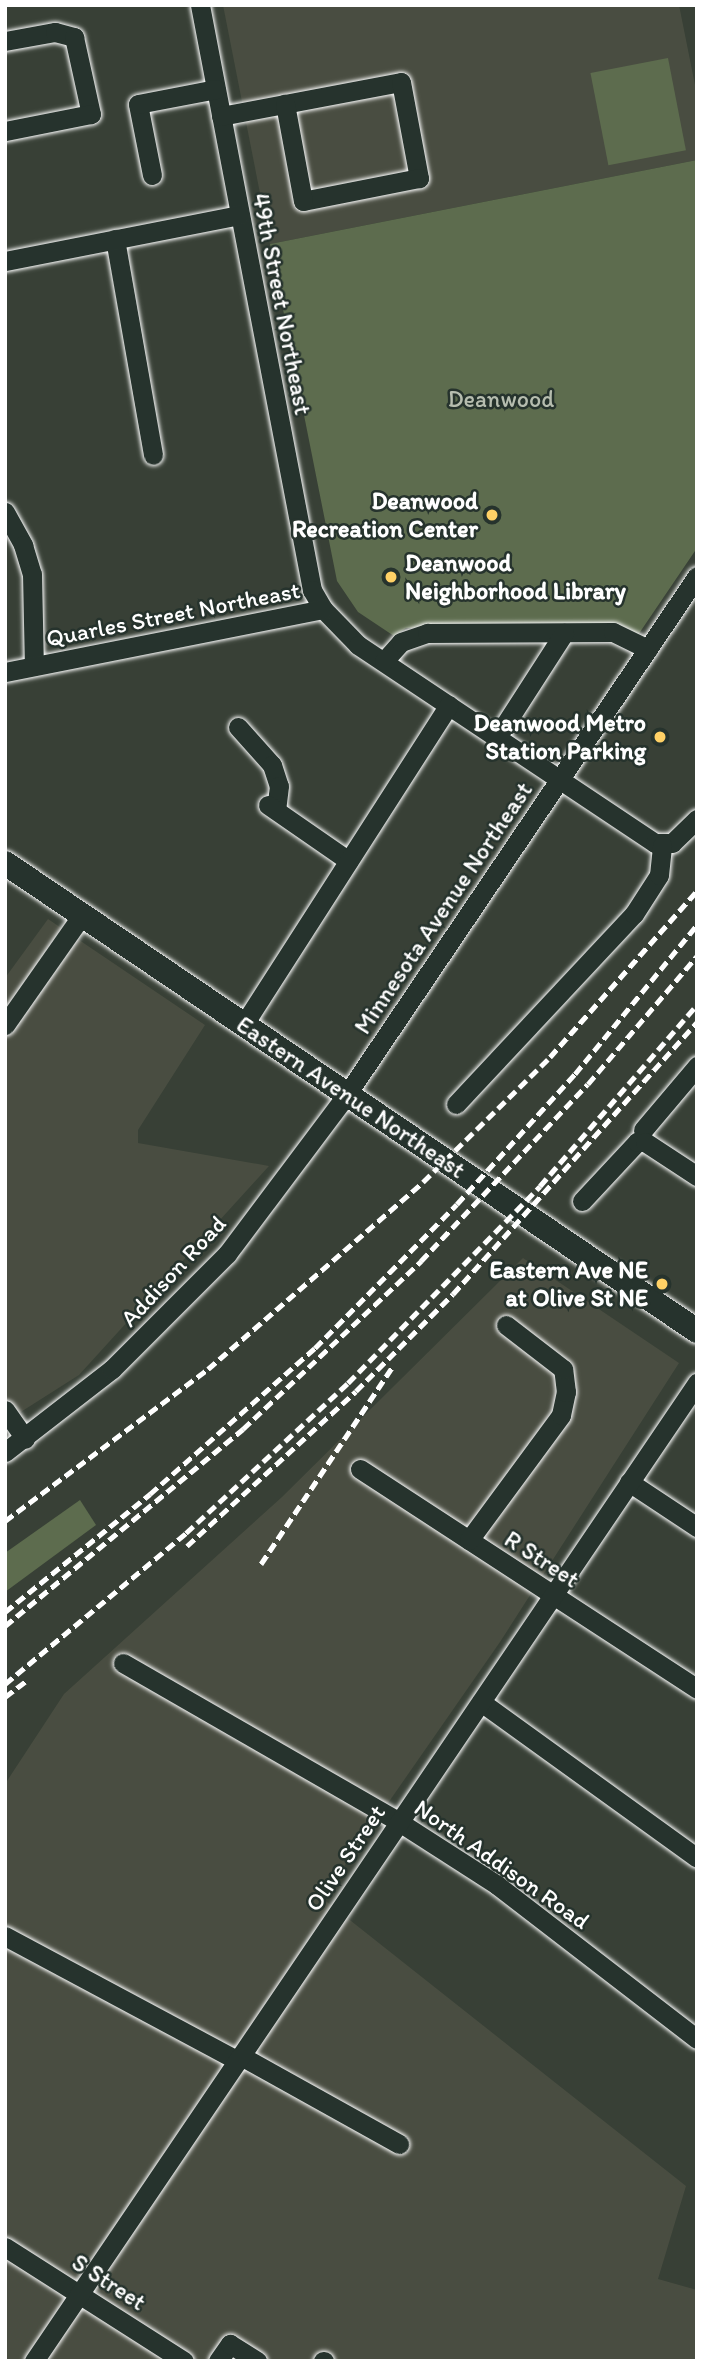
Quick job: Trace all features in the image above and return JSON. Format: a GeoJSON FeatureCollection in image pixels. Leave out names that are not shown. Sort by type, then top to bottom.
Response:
{"type":"FeatureCollection","features":[{"type":"Feature","properties":{"kind":"main road","name":"Eastern Avenue Northeast"},"geometry":{"type":"LineString","coordinates":[[5,863],[697,1331]]}},
{"type":"Feature","properties":{"kind":"street","name":"49th Street Northeast"},"geometry":{"type":"LineString","coordinates":[[200,5],[312,590],[323,609]]}},
{"type":"Feature","properties":{"kind":"street"},"geometry":{"type":"LineString","coordinates":[[5,41],[55,32],[74,37],[91,114],[5,131]]}},
{"type":"Feature","properties":{"kind":"street"},"geometry":{"type":"LineString","coordinates":[[221,116],[401,82],[419,178],[303,201],[285,104]]}},
{"type":"Feature","properties":{"kind":"street"},"geometry":{"type":"LineString","coordinates":[[152,175],[138,104],[216,89]]}},
{"type":"Feature","properties":{"kind":"street"},"geometry":{"type":"LineString","coordinates":[[6,259],[240,215]]}},
{"type":"Feature","properties":{"kind":"street"},"geometry":{"type":"LineString","coordinates":[[116,239],[153,455]]}},
{"type":"Feature","properties":{"kind":"street"},"geometry":{"type":"LineString","coordinates":[[5,512],[23,545],[32,574],[34,666]]}},
{"type":"Feature","properties":{"kind":"street","name":"Minnesota Avenue Northeast"},"geometry":{"type":"LineString","coordinates":[[347,1094],[697,576]]}},
{"type":"Feature","properties":{"kind":"street","name":"Quarles Street Northeast"},"geometry":{"type":"LineString","coordinates":[[5,672],[323,609],[346,636],[662,845]]}},
{"type":"Feature","properties":{"kind":"street"},"geometry":{"type":"LineString","coordinates":[[384,661],[413,634],[613,632],[648,649]]}},
{"type":"Feature","properties":{"kind":"street"},"geometry":{"type":"LineString","coordinates":[[497,737],[564,633]]}},
{"type":"Feature","properties":{"kind":"street"},"geometry":{"type":"LineString","coordinates":[[244,1024],[449,705]]}},
{"type":"Feature","properties":{"kind":"street"},"geometry":{"type":"LineString","coordinates":[[238,727],[272,765],[279,786],[272,807],[349,861]]}},
{"type":"Feature","properties":{"kind":"street"},"geometry":{"type":"LineString","coordinates":[[456,1104],[634,914],[659,875],[662,845],[672,843],[693,824]]}},
{"type":"Feature","properties":{"kind":"street"},"geometry":{"type":"LineString","coordinates":[[5,1025],[82,915]]}},
{"type":"Feature","properties":{"kind":"street"},"geometry":{"type":"LineString","coordinates":[[643,1130],[697,1066]]}},
{"type":"Feature","properties":{"kind":"street","name":"Addison Road"},"geometry":{"type":"LineString","coordinates":[[5,1452],[112,1369],[186,1299],[227,1254],[347,1094]]}},
{"type":"Feature","properties":{"kind":"street"},"geometry":{"type":"LineString","coordinates":[[582,1201],[637,1142],[645,1142],[697,1176]]}},
{"type":"Feature","properties":{"kind":"street"},"geometry":{"type":"LineString","coordinates":[[469,1540],[561,1415],[566,1392],[563,1369],[506,1325]]}},
{"type":"Feature","properties":{"kind":"street","name":"Olive Street"},"geometry":{"type":"LineString","coordinates":[[34,2361],[697,1383]]}},
{"type":"Feature","properties":{"kind":"street"},"geometry":{"type":"LineString","coordinates":[[5,1409],[24,1439]]}},
{"type":"Feature","properties":{"kind":"street","name":"R Street"},"geometry":{"type":"LineString","coordinates":[[360,1469],[697,1689]]}},
{"type":"Feature","properties":{"kind":"street"},"geometry":{"type":"LineString","coordinates":[[629,1482],[697,1527]]}},
{"type":"Feature","properties":{"kind":"street","name":"North Addison Road"},"geometry":{"type":"LineString","coordinates":[[123,1664],[399,1822],[519,1900],[697,2039]]}},
{"type":"Feature","properties":{"kind":"street"},"geometry":{"type":"LineString","coordinates":[[481,1702],[697,1858]]}},
{"type":"Feature","properties":{"kind":"street"},"geometry":{"type":"LineString","coordinates":[[5,1936],[399,2144]]}},
{"type":"Feature","properties":{"kind":"street","name":"S Street"},"geometry":{"type":"LineString","coordinates":[[5,2247],[81,2292],[184,2361]]}},
{"type":"Feature","properties":{"kind":"street"},"geometry":{"type":"LineString","coordinates":[[218,2361],[230,2344],[257,2361]]}},
{"type":"Feature","properties":{"kind":"shaded area"},"geometry":{"type":"Polygon","coordinates":[[[223,5],[679,5],[697,95],[697,160],[270,244],[223,5]]]}},
{"type":"Feature","properties":{"kind":"shaded area"},"geometry":{"type":"Polygon","coordinates":[[[48,919],[205,1025],[138,1130],[138,1143],[269,1166],[79,1375],[5,1422],[5,978],[48,919]]]}},
{"type":"Feature","properties":{"kind":"shaded area"},"geometry":{"type":"Polygon","coordinates":[[[523,1258],[679,1363],[500,1642],[322,1898],[686,2186],[658,2279],[697,2290],[697,2361],[5,2361],[5,1784],[64,1694],[282,1497],[523,1258]]]}},
{"type":"Feature","properties":{"kind":"green space"},"geometry":{"type":"Polygon","coordinates":[[[668,58],[686,150],[608,165],[590,73],[668,58]]]}},
{"type":"Feature","properties":{"kind":"green space","name":"Deanwood"},"geometry":{"type":"Polygon","coordinates":[[[697,160],[697,548],[638,635],[609,626],[406,628],[394,636],[358,612],[337,581],[270,244],[697,160]]]}},
{"type":"Feature","properties":{"kind":"green space"},"geometry":{"type":"Polygon","coordinates":[[[80,1500],[96,1525],[5,1592],[5,1553],[80,1500]]]}},
{"type":"Feature","properties":{"kind":"railway"},"geometry":{"type":"LineString","coordinates":[[5,1521],[208,1369],[423,1182],[550,1057],[697,891]]}},
{"type":"Feature","properties":{"kind":"railway"},"geometry":{"type":"LineString","coordinates":[[5,1612],[150,1494],[315,1348],[457,1204],[575,1074],[697,925]]}},
{"type":"Feature","properties":{"kind":"railway"},"geometry":{"type":"LineString","coordinates":[[5,1626],[243,1429],[421,1261],[588,1084],[697,956]]}},
{"type":"Feature","properties":{"kind":"railway"},"geometry":{"type":"LineString","coordinates":[[5,1684],[186,1533],[348,1383],[540,1186],[697,1005]]}},
{"type":"Feature","properties":{"kind":"railway"},"geometry":{"type":"LineString","coordinates":[[187,1546],[356,1391],[453,1294],[697,1022]]}},
{"type":"Feature","properties":{"kind":"railway"},"geometry":{"type":"LineString","coordinates":[[261,1564],[393,1366]]}},
{"type":"Feature","properties":{"kind":"railway"},"geometry":{"type":"LineString","coordinates":[[5,1697],[26,1681]]}},
{"type":"Feature","properties":{"kind":"place","name":"Deanwood Recreation Center"},"geometry":{"type":"Point","coordinates":[492,515]}},
{"type":"Feature","properties":{"kind":"place","name":"Deanwood Neighborhood Library"},"geometry":{"type":"Point","coordinates":[391,577]}},
{"type":"Feature","properties":{"kind":"place","name":"Deanwood Metro Station Parking"},"geometry":{"type":"Point","coordinates":[660,737]}},
{"type":"Feature","properties":{"kind":"place","name":"Eastern Ave NE at Olive St NE"},"geometry":{"type":"Point","coordinates":[662,1284]}}]}
